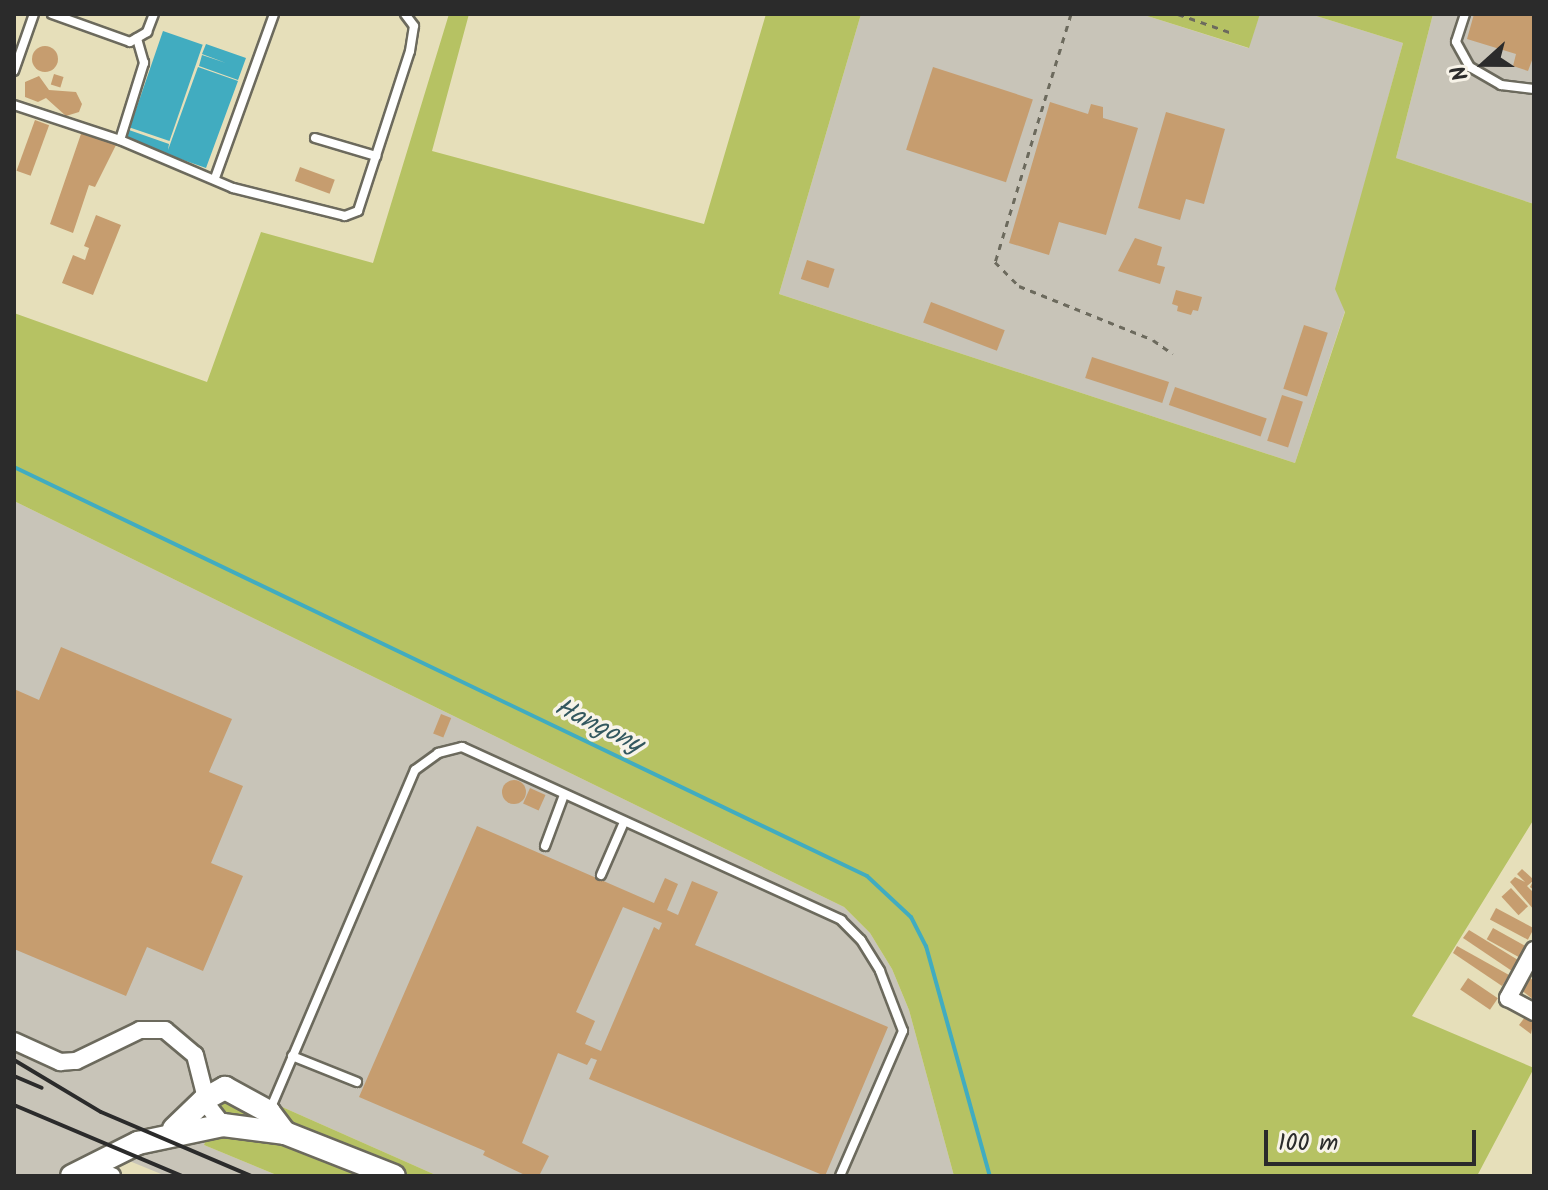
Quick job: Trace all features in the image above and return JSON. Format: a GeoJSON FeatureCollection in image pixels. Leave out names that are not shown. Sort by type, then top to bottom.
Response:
{"type":"FeatureCollection","features":[{"type":"Feature","properties":{"kind":"main road"},"geometry":{"type":"LineString","coordinates":[[170,1132],[205,1099],[225,1088],[269,1112],[285,1133]]}},
{"type":"Feature","properties":{"kind":"main road"},"geometry":{"type":"LineString","coordinates":[[79,1172],[170,1132],[223,1125],[285,1133],[394,1176]]}},
{"type":"Feature","properties":{"kind":"street"},"geometry":{"type":"LineString","coordinates":[[1534,950],[1505,1003],[1534,1012]]}},
{"type":"Feature","properties":{"kind":"street"},"geometry":{"type":"LineString","coordinates":[[14,1041],[47,1059],[76,1061],[151,1028],[176,1035],[225,1088]]}},
{"type":"Feature","properties":{"kind":"street"},"geometry":{"type":"LineString","coordinates":[[195,1055],[205,1099],[223,1125]]}},
{"type":"Feature","properties":{"kind":"street"},"geometry":{"type":"LineString","coordinates":[[79,1172],[112,1176]]}},
{"type":"Feature","properties":{"kind":"lane"},"geometry":{"type":"LineString","coordinates":[[15,66],[34,14]]}},
{"type":"Feature","properties":{"kind":"lane"},"geometry":{"type":"LineString","coordinates":[[52,14],[130,42],[147,32],[154,14]]}},
{"type":"Feature","properties":{"kind":"lane"},"geometry":{"type":"LineString","coordinates":[[215,178],[274,14]]}},
{"type":"Feature","properties":{"kind":"lane"},"geometry":{"type":"LineString","coordinates":[[14,105],[120,140],[279,203],[345,216],[358,211],[410,51],[414,26],[405,14]]}},
{"type":"Feature","properties":{"kind":"lane"},"geometry":{"type":"LineString","coordinates":[[1465,14],[1456,42],[1470,67],[1501,85],[1534,89]]}},
{"type":"Feature","properties":{"kind":"lane"},"geometry":{"type":"LineString","coordinates":[[120,140],[144,63],[137,38]]}},
{"type":"Feature","properties":{"kind":"lane"},"geometry":{"type":"LineString","coordinates":[[315,138],[376,156]]}},
{"type":"Feature","properties":{"kind":"lane"},"geometry":{"type":"LineString","coordinates":[[269,1112],[419,765],[443,750],[470,748],[564,795],[841,920],[880,971],[903,1031],[840,1176]]}},
{"type":"Feature","properties":{"kind":"lane"},"geometry":{"type":"LineString","coordinates":[[545,846],[564,795]]}},
{"type":"Feature","properties":{"kind":"lane"},"geometry":{"type":"LineString","coordinates":[[601,875],[624,822]]}},
{"type":"Feature","properties":{"kind":"lane"},"geometry":{"type":"LineString","coordinates":[[292,1056],[357,1082]]}},
{"type":"Feature","properties":{"kind":"path"},"geometry":{"type":"LineString","coordinates":[[1071,14],[995,262],[1019,286],[1153,340],[1173,354]]}},
{"type":"Feature","properties":{"kind":"path"},"geometry":{"type":"LineString","coordinates":[[1178,14],[1232,33]]}},
{"type":"Feature","properties":{"kind":"shaded area"},"geometry":{"type":"Polygon","coordinates":[[[861,14],[1141,14],[1248,48],[1260,14],[1310,14],[1403,43],[1336,289],[1345,311],[1295,463],[779,294],[861,14]]]}},
{"type":"Feature","properties":{"kind":"shaded area"},"geometry":{"type":"Polygon","coordinates":[[[1433,14],[1534,14],[1534,204],[1396,158],[1433,14]]]}},
{"type":"Feature","properties":{"kind":"shaded area"},"geometry":{"type":"Polygon","coordinates":[[[14,501],[844,907],[870,933],[892,969],[909,1010],[954,1176],[438,1176],[228,1083],[204,1145],[279,1176],[166,1176],[127,1160],[96,1176],[14,1176],[14,501]]]}},
{"type":"Feature","properties":{"kind":"green space"},"geometry":{"type":"Polygon","coordinates":[[[449,14],[469,14],[432,151],[704,224],[766,14],[861,14],[779,294],[1295,463],[1345,312],[1335,289],[1403,43],[1310,14],[1433,14],[1396,158],[1534,204],[1534,819],[1412,1016],[1534,1068],[1477,1176],[954,1176],[909,1010],[892,969],[870,933],[844,907],[14,501],[14,313],[207,382],[261,232],[373,263],[449,14]]]}},
{"type":"Feature","properties":{"kind":"green space"},"geometry":{"type":"Polygon","coordinates":[[[1141,14],[1260,14],[1249,48],[1141,14]]]}},
{"type":"Feature","properties":{"kind":"green space"},"geometry":{"type":"Polygon","coordinates":[[[228,1083],[438,1176],[279,1176],[204,1145],[228,1083]]]}},
{"type":"Feature","properties":{"kind":"water"},"geometry":{"type":"Polygon","coordinates":[[[163,31],[203,45],[170,141],[130,127],[163,31]]]}},
{"type":"Feature","properties":{"kind":"water"},"geometry":{"type":"Polygon","coordinates":[[[206,44],[246,58],[238,80],[199,66],[202,55],[226,63],[202,54],[206,44]]]}},
{"type":"Feature","properties":{"kind":"water"},"geometry":{"type":"Polygon","coordinates":[[[198,67],[238,81],[206,168],[126,140],[129,130],[169,144],[168,150],[198,67]]]}},
{"type":"Feature","properties":{"kind":"building"},"geometry":{"type":"Polygon","coordinates":[[[1474,14],[1534,14],[1534,55],[1528,71],[1513,66],[1516,54],[1467,39],[1474,14]]]}},
{"type":"Feature","properties":{"kind":"building"},"geometry":{"type":"Polygon","coordinates":[[[45,46],[54,50],[58,59],[54,68],[45,72],[36,68],[32,59],[36,50],[45,46]]]}},
{"type":"Feature","properties":{"kind":"building"},"geometry":{"type":"Polygon","coordinates":[[[933,67],[1033,99],[1006,182],[906,150],[933,67]]]}},
{"type":"Feature","properties":{"kind":"building"},"geometry":{"type":"Polygon","coordinates":[[[54,74],[64,77],[60,87],[51,85],[54,74]]]}},
{"type":"Feature","properties":{"kind":"building"},"geometry":{"type":"Polygon","coordinates":[[[39,76],[49,90],[76,92],[82,104],[79,112],[66,116],[46,98],[38,102],[25,97],[25,82],[39,76]]]}},
{"type":"Feature","properties":{"kind":"building"},"geometry":{"type":"Polygon","coordinates":[[[1050,102],[1088,114],[1091,104],[1103,107],[1103,118],[1138,128],[1106,235],[1059,222],[1049,255],[1009,243],[1050,102]]]}},
{"type":"Feature","properties":{"kind":"building"},"geometry":{"type":"Polygon","coordinates":[[[1166,112],[1225,129],[1204,204],[1186,199],[1180,220],[1138,208],[1166,112]]]}},
{"type":"Feature","properties":{"kind":"building"},"geometry":{"type":"Polygon","coordinates":[[[35,120],[49,125],[31,176],[17,171],[35,120]]]}},
{"type":"Feature","properties":{"kind":"building"},"geometry":{"type":"Polygon","coordinates":[[[82,131],[117,143],[95,187],[89,185],[73,233],[50,224],[82,131]]]}},
{"type":"Feature","properties":{"kind":"building"},"geometry":{"type":"Polygon","coordinates":[[[300,167],[335,180],[330,194],[295,181],[300,167]]]}},
{"type":"Feature","properties":{"kind":"building"},"geometry":{"type":"Polygon","coordinates":[[[96,215],[121,225],[93,295],[62,283],[73,255],[85,260],[89,248],[84,246],[96,215]]]}},
{"type":"Feature","properties":{"kind":"building"},"geometry":{"type":"Polygon","coordinates":[[[1135,238],[1162,247],[1157,265],[1165,267],[1160,284],[1118,271],[1135,238]]]}},
{"type":"Feature","properties":{"kind":"building"},"geometry":{"type":"Polygon","coordinates":[[[807,260],[835,269],[828,288],[801,279],[807,260]]]}},
{"type":"Feature","properties":{"kind":"building"},"geometry":{"type":"Polygon","coordinates":[[[1176,290],[1202,297],[1198,311],[1193,310],[1191,315],[1177,311],[1178,306],[1172,304],[1176,290]]]}},
{"type":"Feature","properties":{"kind":"building"},"geometry":{"type":"Polygon","coordinates":[[[931,302],[1005,330],[997,351],[923,323],[931,302]]]}},
{"type":"Feature","properties":{"kind":"building"},"geometry":{"type":"Polygon","coordinates":[[[1304,325],[1328,333],[1307,396],[1283,389],[1304,325]]]}},
{"type":"Feature","properties":{"kind":"building"},"geometry":{"type":"Polygon","coordinates":[[[1092,357],[1169,382],[1162,403],[1085,378],[1092,357]]]}},
{"type":"Feature","properties":{"kind":"building"},"geometry":{"type":"Polygon","coordinates":[[[1175,387],[1267,419],[1261,437],[1169,405],[1175,387]]]}},
{"type":"Feature","properties":{"kind":"building"},"geometry":{"type":"Polygon","coordinates":[[[1282,395],[1303,402],[1288,447],[1267,441],[1282,395]]]}},
{"type":"Feature","properties":{"kind":"building"},"geometry":{"type":"Polygon","coordinates":[[[61,647],[232,719],[209,772],[243,786],[211,863],[243,876],[203,971],[147,947],[126,996],[14,949],[14,689],[39,700],[61,647]]]}},
{"type":"Feature","properties":{"kind":"building"},"geometry":{"type":"Polygon","coordinates":[[[441,714],[451,718],[443,738],[433,733],[441,714]]]}},
{"type":"Feature","properties":{"kind":"building"},"geometry":{"type":"Polygon","coordinates":[[[514,780],[525,787],[526,792],[519,803],[514,804],[503,797],[502,792],[509,781],[514,780]]]}},
{"type":"Feature","properties":{"kind":"building"},"geometry":{"type":"Polygon","coordinates":[[[530,788],[546,795],[539,810],[523,804],[530,788]]]}},
{"type":"Feature","properties":{"kind":"building"},"geometry":{"type":"Polygon","coordinates":[[[477,826],[654,903],[665,878],[678,884],[667,910],[678,915],[692,881],[718,892],[695,945],[888,1027],[825,1176],[589,1079],[597,1060],[591,1058],[587,1065],[558,1053],[522,1143],[549,1156],[539,1176],[527,1176],[483,1155],[485,1151],[359,1097],[477,826]],[[623,907],[576,1012],[595,1021],[585,1044],[601,1051],[654,927],[659,930],[662,923],[623,907]]]}},
{"type":"Feature","properties":{"kind":"building"},"geometry":{"type":"Polygon","coordinates":[[[1522,869],[1534,880],[1534,890],[1530,887],[1533,881],[1527,886],[1534,893],[1534,910],[1510,882],[1515,877],[1525,882],[1517,874],[1522,869]]]}},
{"type":"Feature","properties":{"kind":"building"},"geometry":{"type":"Polygon","coordinates":[[[1511,888],[1528,906],[1519,915],[1501,897],[1511,888]]]}},
{"type":"Feature","properties":{"kind":"building"},"geometry":{"type":"Polygon","coordinates":[[[1496,908],[1534,928],[1528,940],[1490,919],[1496,908]]]}},
{"type":"Feature","properties":{"kind":"building"},"geometry":{"type":"Polygon","coordinates":[[[1493,928],[1525,946],[1519,957],[1487,939],[1493,928]]]}},
{"type":"Feature","properties":{"kind":"building"},"geometry":{"type":"Polygon","coordinates":[[[1469,930],[1518,960],[1512,971],[1463,938],[1469,930]]]}},
{"type":"Feature","properties":{"kind":"building"},"geometry":{"type":"Polygon","coordinates":[[[1457,946],[1509,975],[1502,986],[1453,953],[1457,946]]]}},
{"type":"Feature","properties":{"kind":"building"},"geometry":{"type":"Polygon","coordinates":[[[1468,978],[1498,998],[1490,1010],[1460,990],[1468,978]]]}},
{"type":"Feature","properties":{"kind":"building"},"geometry":{"type":"Polygon","coordinates":[[[1530,978],[1534,981],[1534,1000],[1521,990],[1530,978]]]}},
{"type":"Feature","properties":{"kind":"building"},"geometry":{"type":"Polygon","coordinates":[[[1528,1013],[1534,1018],[1531,1034],[1519,1025],[1528,1013]]]}},
{"type":"Feature","properties":{"kind":"waterway","name":"Hangony"},"geometry":{"type":"LineString","coordinates":[[14,467],[867,876],[911,917],[926,946],[990,1176]]}},
{"type":"Feature","properties":{"kind":"railway"},"geometry":{"type":"LineString","coordinates":[[14,1060],[101,1112],[251,1176]]}},
{"type":"Feature","properties":{"kind":"railway"},"geometry":{"type":"LineString","coordinates":[[14,1076],[42,1088]]}},
{"type":"Feature","properties":{"kind":"railway"},"geometry":{"type":"LineString","coordinates":[[14,1105],[182,1176]]}}]}
